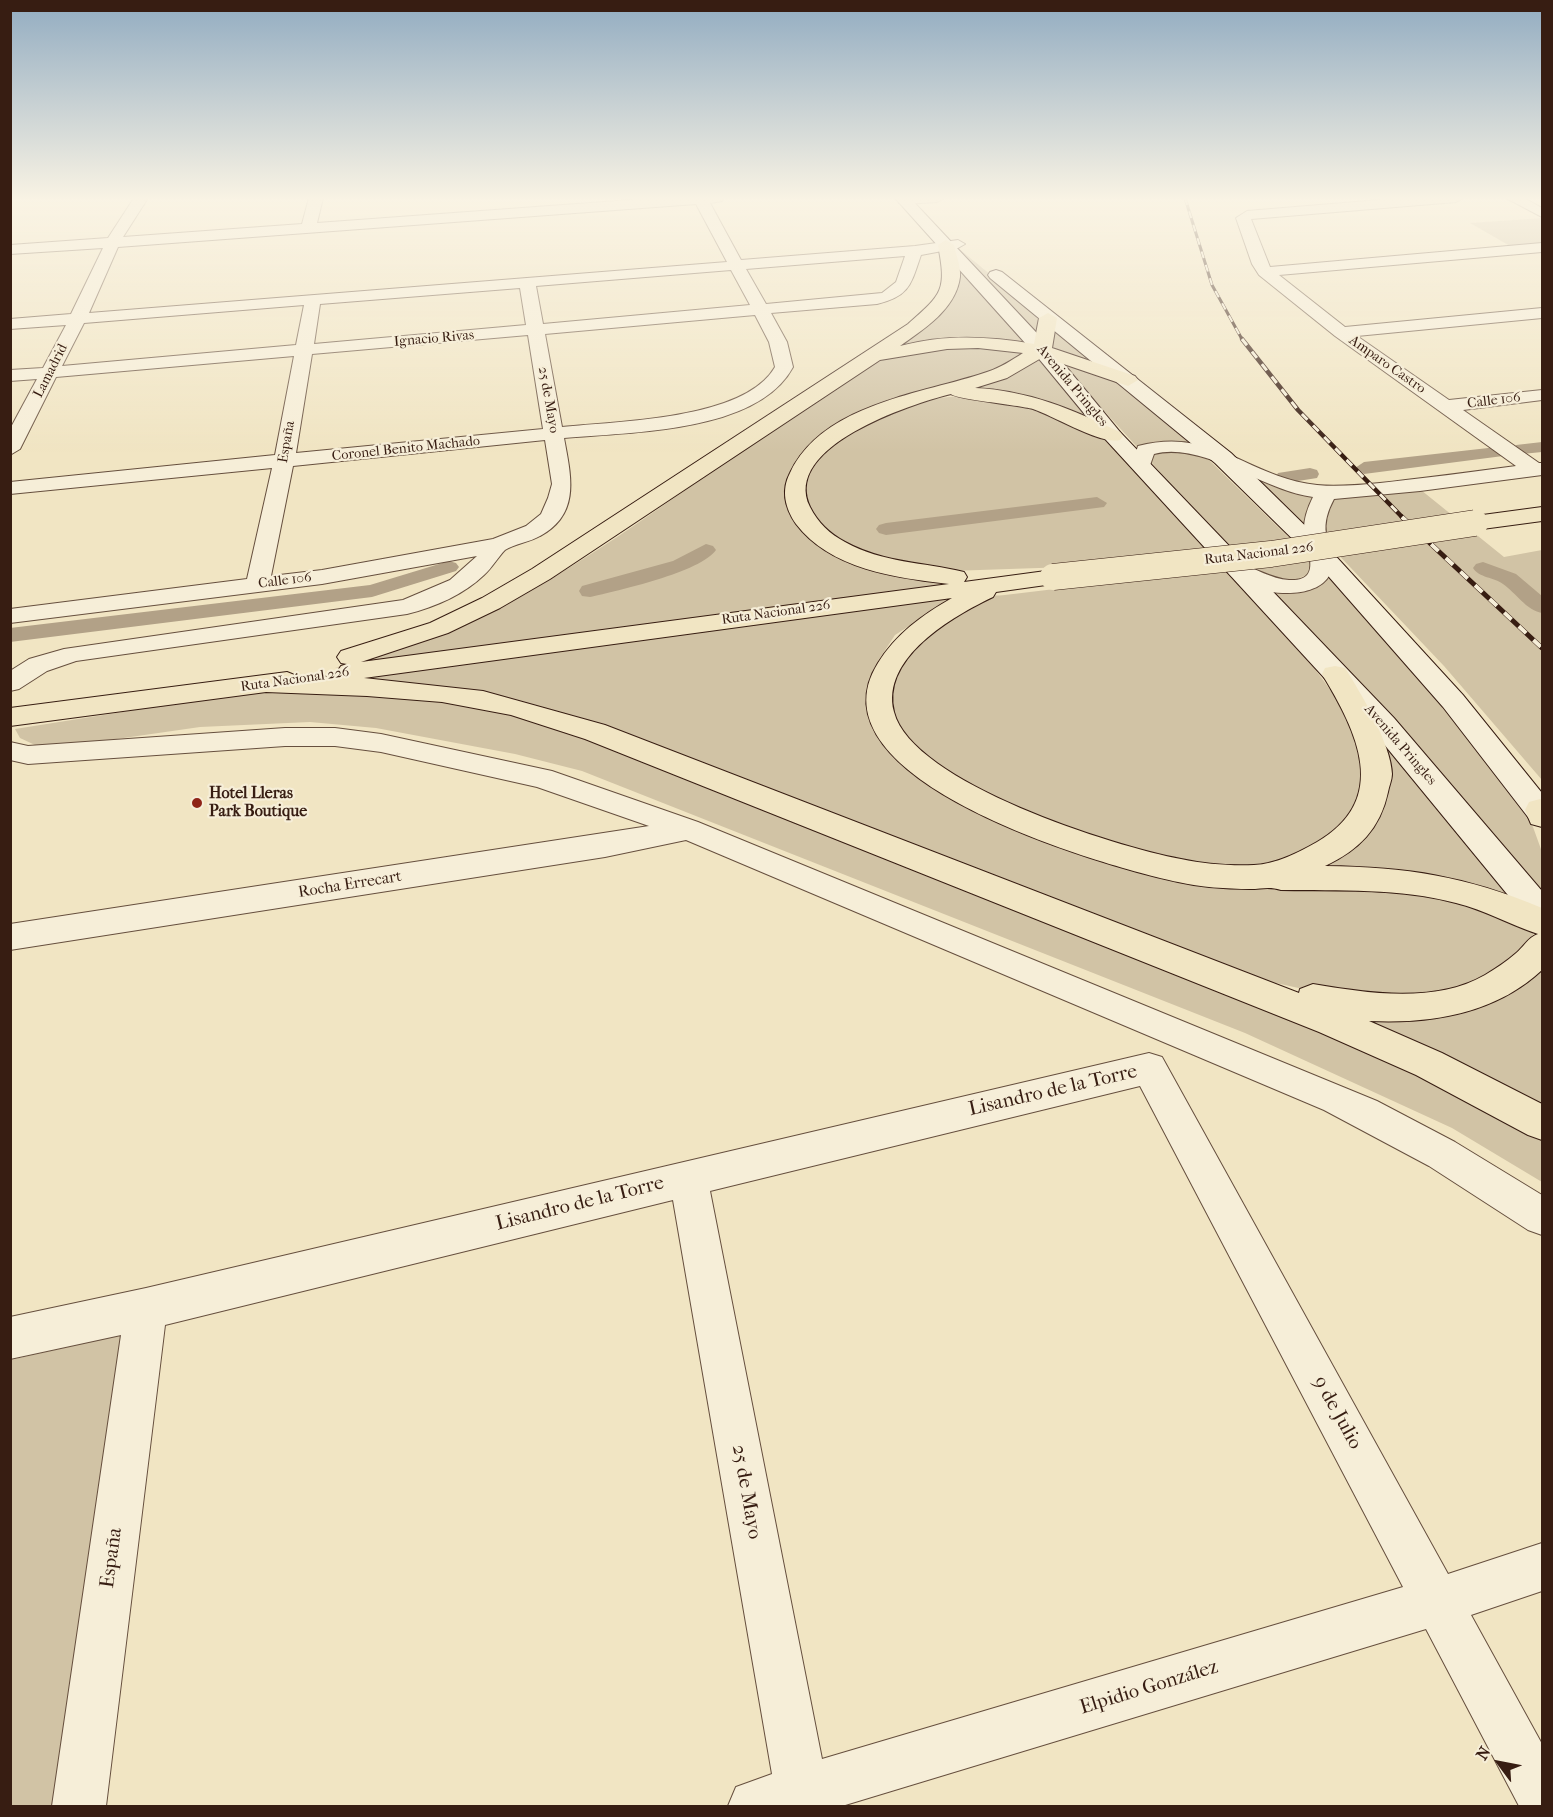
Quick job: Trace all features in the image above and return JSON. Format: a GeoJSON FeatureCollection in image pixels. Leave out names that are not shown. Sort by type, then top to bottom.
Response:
{"type":"FeatureCollection","features":[{"type":"Feature","properties":{"kind":"highway"},"geometry":{"type":"LineString","coordinates":[[267,684],[439,628],[491,603],[541,574],[860,366],[939,307],[948,293],[950,283]]}},
{"type":"Feature","properties":{"kind":"highway"},"geometry":{"type":"LineString","coordinates":[[1042,350],[1048,318]]}},
{"type":"Feature","properties":{"kind":"highway"},"geometry":{"type":"LineString","coordinates":[[860,366],[916,348],[956,342],[986,342],[1042,350],[1096,366],[1128,380]]}},
{"type":"Feature","properties":{"kind":"highway"},"geometry":{"type":"LineString","coordinates":[[1011,581],[903,570],[857,558],[808,525],[796,508],[794,489],[798,471],[823,445],[878,412],[995,375],[1042,350]]}},
{"type":"Feature","properties":{"kind":"highway"},"geometry":{"type":"LineString","coordinates":[[934,393],[996,395],[1036,402],[1062,411],[1113,436]]}},
{"type":"Feature","properties":{"kind":"highway","name":"Ruta Nacional 226"},"geometry":{"type":"LineString","coordinates":[[10,717],[267,684],[1011,581],[1271,554],[1542,514]]}},
{"type":"Feature","properties":{"kind":"highway"},"geometry":{"type":"LineString","coordinates":[[1011,581],[965,600],[911,637],[885,671],[878,690],[880,714],[890,734],[906,754],[935,777],[1002,813],[1090,846],[1182,871],[1256,877],[1389,881],[1443,887],[1499,903],[1542,922]]}},
{"type":"Feature","properties":{"kind":"highway"},"geometry":{"type":"LineString","coordinates":[[1256,877],[1312,860],[1347,838],[1368,812],[1377,773],[1362,719],[1335,674]]}},
{"type":"Feature","properties":{"kind":"highway"},"geometry":{"type":"LineString","coordinates":[[267,684],[384,688],[467,697],[533,712],[695,769],[1235,981],[1429,1064],[1542,1123]]}},
{"type":"Feature","properties":{"kind":"highway"},"geometry":{"type":"LineString","coordinates":[[1235,981],[1353,1006],[1399,1008],[1451,1002],[1499,986],[1538,955],[1542,946]]}},
{"type":"Feature","properties":{"kind":"main road","name":"Avenida Pringles"},"geometry":{"type":"LineString","coordinates":[[985,283],[1113,436],[1142,464],[1384,725],[1542,913]]}},
{"type":"Feature","properties":{"kind":"main road","name":"Avenida Pringles"},"geometry":{"type":"LineString","coordinates":[[1002,283],[1128,380],[1222,458],[1323,556],[1454,701],[1542,813]]}},
{"type":"Feature","properties":{"kind":"street","name":"Lamadrid"},"geometry":{"type":"LineString","coordinates":[[10,449],[94,283]]}},
{"type":"Feature","properties":{"kind":"street"},"geometry":{"type":"LineString","coordinates":[[10,324],[505,283]]}},
{"type":"Feature","properties":{"kind":"street","name":"25 de Mayo"},"geometry":{"type":"LineString","coordinates":[[526,283],[562,484],[559,505],[552,518]]}},
{"type":"Feature","properties":{"kind":"street"},"geometry":{"type":"LineString","coordinates":[[746,283],[761,311]]}},
{"type":"Feature","properties":{"kind":"street","name":"Ignacio Rivas"},"geometry":{"type":"LineString","coordinates":[[10,376],[761,311],[893,296],[901,291],[904,283]]}},
{"type":"Feature","properties":{"kind":"street","name":"Amparo Castro"},"geometry":{"type":"LineString","coordinates":[[1279,283],[1341,332],[1539,470]]}},
{"type":"Feature","properties":{"kind":"street","name":"España"},"geometry":{"type":"LineString","coordinates":[[257,585],[284,462],[313,299]]}},
{"type":"Feature","properties":{"kind":"street","name":"Coronel Benito Machado"},"geometry":{"type":"LineString","coordinates":[[10,488],[284,462],[705,417],[727,410],[775,383],[784,367],[778,342],[761,311]]}},
{"type":"Feature","properties":{"kind":"street"},"geometry":{"type":"LineString","coordinates":[[1341,332],[1542,313]]}},
{"type":"Feature","properties":{"kind":"street","name":"Calle 106"},"geometry":{"type":"LineString","coordinates":[[1446,406],[1542,395]]}},
{"type":"Feature","properties":{"kind":"street"},"geometry":{"type":"LineString","coordinates":[[1142,464],[1145,450],[1156,445],[1183,447],[1222,458],[1296,488],[1327,492],[1416,486],[1539,470]]}},
{"type":"Feature","properties":{"kind":"street"},"geometry":{"type":"LineString","coordinates":[[1239,571],[1273,586],[1302,586],[1313,580],[1320,569],[1323,556],[1316,538],[1315,518],[1327,492]]}},
{"type":"Feature","properties":{"kind":"street","name":"Calle 106"},"geometry":{"type":"LineString","coordinates":[[10,616],[322,577],[498,545],[525,536],[552,518]]}},
{"type":"Feature","properties":{"kind":"street"},"geometry":{"type":"LineString","coordinates":[[10,682],[38,665],[72,654],[407,607],[456,587],[477,572],[498,545]]}},
{"type":"Feature","properties":{"kind":"street"},"geometry":{"type":"LineString","coordinates":[[10,751],[39,754],[285,736],[335,737],[392,745],[543,778],[688,829],[1158,1049],[1337,1099],[1414,1136],[1481,1175],[1542,1217]]}},
{"type":"Feature","properties":{"kind":"street","name":"Rocha Errecart"},"geometry":{"type":"LineString","coordinates":[[10,937],[605,846],[688,829]]}},
{"type":"Feature","properties":{"kind":"street","name":"Lisandro de la Torre"},"geometry":{"type":"LineString","coordinates":[[10,1338],[146,1309],[688,1178],[1158,1049]]}},
{"type":"Feature","properties":{"kind":"street","name":"9 de Julio"},"geometry":{"type":"LineString","coordinates":[[1158,1049],[1439,1601],[1542,1796]]}},
{"type":"Feature","properties":{"kind":"street","name":"25 de Mayo"},"geometry":{"type":"LineString","coordinates":[[688,1178],[787,1802]]}},
{"type":"Feature","properties":{"kind":"street","name":"España"},"geometry":{"type":"LineString","coordinates":[[79,1806],[146,1309]]}},
{"type":"Feature","properties":{"kind":"street","name":"Elpidio González"},"geometry":{"type":"LineString","coordinates":[[787,1802],[1439,1601],[1542,1567]]}},
{"type":"Feature","properties":{"kind":"shaded area"},"geometry":{"type":"Polygon","coordinates":[[[948,283],[976,283],[1032,346],[988,339],[885,353],[931,319],[948,283]]]}},
{"type":"Feature","properties":{"kind":"shaded area"},"geometry":{"type":"Polygon","coordinates":[[[986,283],[1000,283],[1032,309],[1041,326],[1037,337],[986,283]]]}},
{"type":"Feature","properties":{"kind":"shaded area"},"geometry":{"type":"Polygon","coordinates":[[[1053,325],[1103,366],[1048,349],[1053,325]]]}},
{"type":"Feature","properties":{"kind":"shaded area"},"geometry":{"type":"Polygon","coordinates":[[[954,344],[1030,350],[993,374],[920,393],[813,446],[793,466],[786,485],[787,509],[795,523],[807,534],[956,583],[335,668],[438,635],[478,619],[546,582],[594,552],[825,394],[873,364],[895,355],[954,344]]]}},
{"type":"Feature","properties":{"kind":"shaded area"},"geometry":{"type":"Polygon","coordinates":[[[1040,355],[1097,424],[959,390],[1040,355]]]}},
{"type":"Feature","properties":{"kind":"shaded area"},"geometry":{"type":"Polygon","coordinates":[[[1054,356],[1121,383],[1195,446],[1160,441],[1138,448],[1054,356]]]}},
{"type":"Feature","properties":{"kind":"shaded area"},"geometry":{"type":"Polygon","coordinates":[[[963,396],[1024,402],[1087,427],[1110,443],[1308,660],[1350,722],[1364,752],[1365,769],[1360,794],[1345,821],[1334,831],[1321,841],[1291,856],[1246,866],[1209,863],[1157,853],[1097,837],[1033,814],[974,787],[926,756],[896,723],[890,684],[913,645],[930,630],[984,597],[1080,586],[1068,567],[950,571],[903,566],[836,541],[802,508],[807,468],[842,440],[898,409],[919,402],[963,396]]]}},
{"type":"Feature","properties":{"kind":"shaded area"},"geometry":{"type":"Polygon","coordinates":[[[1155,450],[1197,454],[1209,460],[1309,557],[1312,566],[1308,574],[1289,583],[1274,580],[1252,568],[1237,556],[1150,461],[1155,450]]]}},
{"type":"Feature","properties":{"kind":"shaded area"},"geometry":{"type":"Polygon","coordinates":[[[1243,470],[1315,496],[1304,528],[1243,470]]]}},
{"type":"Feature","properties":{"kind":"shaded area"},"geometry":{"type":"Polygon","coordinates":[[[1416,486],[1504,557],[1542,550],[1542,780],[1444,666],[1331,547],[1322,532],[1333,495],[1416,486]]]}},
{"type":"Feature","properties":{"kind":"shaded area"},"geometry":{"type":"Polygon","coordinates":[[[1328,575],[1436,695],[1508,785],[1533,827],[1542,852],[1542,899],[1411,743],[1266,587],[1292,591],[1307,590],[1328,575]]]}},
{"type":"Feature","properties":{"kind":"shaded area"},"geometry":{"type":"Polygon","coordinates":[[[960,594],[895,635],[878,661],[870,684],[871,708],[905,763],[1125,866],[1432,893],[1537,929],[1517,958],[1484,980],[1447,992],[1344,998],[1235,974],[618,732],[521,703],[342,679],[960,594]]]}},
{"type":"Feature","properties":{"kind":"shaded area"},"geometry":{"type":"Polygon","coordinates":[[[242,693],[363,693],[425,697],[541,719],[1481,1095],[1542,1131],[1542,1182],[1452,1128],[1245,1033],[582,771],[515,754],[376,728],[310,722],[200,727],[61,747],[35,745],[20,738],[15,729],[242,693]]]}},
{"type":"Feature","properties":{"kind":"shaded area"},"geometry":{"type":"Polygon","coordinates":[[[1375,730],[1524,904],[1319,869],[1346,854],[1375,730]]]}},
{"type":"Feature","properties":{"kind":"shaded area"},"geometry":{"type":"Polygon","coordinates":[[[1542,966],[1542,1114],[1501,1090],[1331,1011],[1373,1017],[1542,966]]]}},
{"type":"Feature","properties":{"kind":"shaded area"},"geometry":{"type":"Polygon","coordinates":[[[135,1332],[64,1806],[11,1806],[10,1360],[135,1332]]]}},
{"type":"Feature","properties":{"kind":"waterway"},"geometry":{"type":"LineString","coordinates":[[1522,449],[1542,447]]}},
{"type":"Feature","properties":{"kind":"waterway"},"geometry":{"type":"LineString","coordinates":[[1364,468],[1497,452]]}},
{"type":"Feature","properties":{"kind":"waterway"},"geometry":{"type":"LineString","coordinates":[[1285,477],[1310,474]]}},
{"type":"Feature","properties":{"kind":"waterway"},"geometry":{"type":"LineString","coordinates":[[886,529],[1097,503]]}},
{"type":"Feature","properties":{"kind":"waterway"},"geometry":{"type":"LineString","coordinates":[[590,591],[680,565],[706,550]]}},
{"type":"Feature","properties":{"kind":"waterway"},"geometry":{"type":"LineString","coordinates":[[10,635],[372,591],[449,567]]}},
{"type":"Feature","properties":{"kind":"waterway"},"geometry":{"type":"LineString","coordinates":[[1483,568],[1509,578],[1542,607]]}},
{"type":"Feature","properties":{"kind":"railway"},"geometry":{"type":"LineString","coordinates":[[1211,283],[1243,341]]}},
{"type":"Feature","properties":{"kind":"railway"},"geometry":{"type":"LineString","coordinates":[[1242,339],[1298,410],[1403,518]]}},
{"type":"Feature","properties":{"kind":"railway"},"geometry":{"type":"LineString","coordinates":[[1403,518],[1542,648]]}},
{"type":"Feature","properties":{"kind":"place","name":"Hotel Lleras Park Boutique"},"geometry":{"type":"Point","coordinates":[197,803]}}]}
